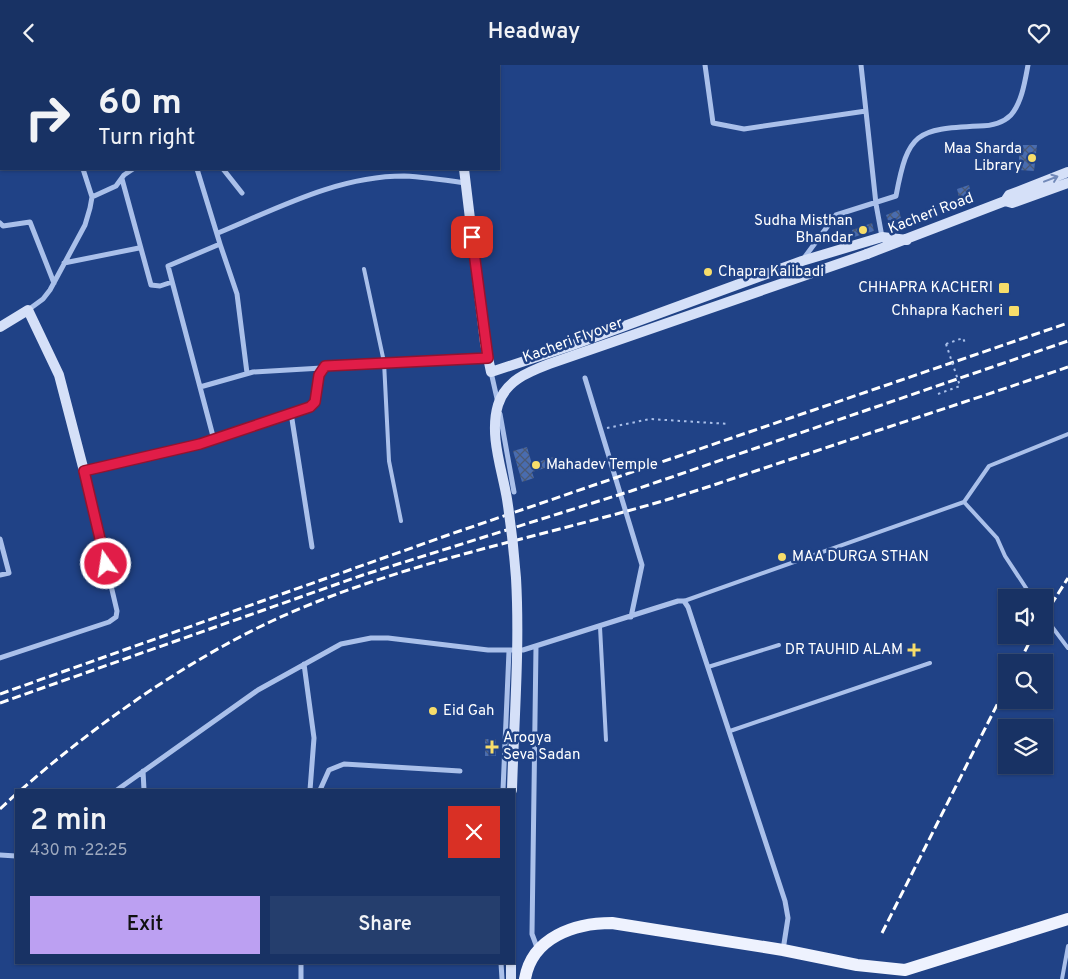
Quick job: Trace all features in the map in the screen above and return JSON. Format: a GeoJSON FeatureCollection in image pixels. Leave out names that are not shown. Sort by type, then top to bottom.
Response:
{"type":"FeatureCollection","features":[{"type":"Feature","properties":{"kind":"main road"},"geometry":{"type":"LineString","coordinates":[[525,979],[531,960],[548,941],[566,930],[593,923],[620,925],[783,950],[905,975],[1068,919]]}},
{"type":"Feature","properties":{"kind":"street"},"geometry":{"type":"LineString","coordinates":[[705,65],[713,123],[744,129],[866,111]]}},
{"type":"Feature","properties":{"kind":"street"},"geometry":{"type":"LineString","coordinates":[[861,65],[876,204],[882,237]]}},
{"type":"Feature","properties":{"kind":"street"},"geometry":{"type":"LineString","coordinates":[[802,261],[836,215],[876,204],[896,196],[903,160],[915,141],[923,135],[941,129],[989,126],[1006,119],[1013,113],[1019,101],[1028,65]]}},
{"type":"Feature","properties":{"kind":"street"},"geometry":{"type":"LineString","coordinates":[[0,327],[43,299],[54,283],[85,225],[92,197],[83,170]]}},
{"type":"Feature","properties":{"kind":"street"},"geometry":{"type":"LineString","coordinates":[[92,197],[114,188],[132,170]]}},
{"type":"Feature","properties":{"kind":"street"},"geometry":{"type":"LineString","coordinates":[[197,170],[237,294],[247,373]]}},
{"type":"Feature","properties":{"kind":"street"},"geometry":{"type":"LineString","coordinates":[[224,170],[242,193]]}},
{"type":"Feature","properties":{"kind":"street"},"geometry":{"type":"LineString","coordinates":[[464,170],[488,358],[514,492]]}},
{"type":"Feature","properties":{"kind":"street","name":"Kacheri Road"},"geometry":{"type":"LineString","coordinates":[[867,254],[1005,201],[1009,195],[1068,173]]}},
{"type":"Feature","properties":{"kind":"street"},"geometry":{"type":"LineString","coordinates":[[218,233],[314,192],[338,185],[402,176],[466,183]]}},
{"type":"Feature","properties":{"kind":"street"},"geometry":{"type":"LineString","coordinates":[[122,179],[139,248],[151,285],[160,286],[172,282]]}},
{"type":"Feature","properties":{"kind":"street","name":"Kacheri Road"},"geometry":{"type":"LineString","coordinates":[[1005,201],[1012,203],[1068,183]]}},
{"type":"Feature","properties":{"kind":"street"},"geometry":{"type":"LineString","coordinates":[[0,223],[3,227],[30,222],[54,283]]}},
{"type":"Feature","properties":{"kind":"street"},"geometry":{"type":"LineString","coordinates":[[491,372],[570,346],[802,261],[882,237],[907,239]]}},
{"type":"Feature","properties":{"kind":"street"},"geometry":{"type":"LineString","coordinates":[[214,440],[168,266],[220,244]]}},
{"type":"Feature","properties":{"kind":"street"},"geometry":{"type":"LineString","coordinates":[[64,263],[139,248]]}},
{"type":"Feature","properties":{"kind":"street","name":"Kacheri Flyover"},"geometry":{"type":"LineString","coordinates":[[512,789],[517,648],[516,579],[512,537],[495,424],[498,404],[510,385],[525,373],[549,364],[867,254]]}},
{"type":"Feature","properties":{"kind":"street"},"geometry":{"type":"LineString","coordinates":[[0,658],[110,622],[116,617],[117,611],[59,375],[28,310]]}},
{"type":"Feature","properties":{"kind":"street"},"geometry":{"type":"LineString","coordinates":[[200,387],[247,373],[322,368],[330,365],[384,361],[488,358]]}},
{"type":"Feature","properties":{"kind":"street"},"geometry":{"type":"LineString","coordinates":[[84,471],[214,440],[291,413],[315,402],[319,375],[322,368]]}},
{"type":"Feature","properties":{"kind":"street"},"geometry":{"type":"LineString","coordinates":[[585,378],[642,565],[631,617]]}},
{"type":"Feature","properties":{"kind":"street"},"geometry":{"type":"LineString","coordinates":[[291,413],[312,547]]}},
{"type":"Feature","properties":{"kind":"street"},"geometry":{"type":"LineString","coordinates":[[0,539],[9,573],[0,575]]}},
{"type":"Feature","properties":{"kind":"street"},"geometry":{"type":"LineString","coordinates":[[118,789],[258,689],[341,644],[371,638],[388,638],[488,651],[509,651],[536,647],[684,601],[688,607],[730,731],[787,909],[788,925],[783,950]]}},
{"type":"Feature","properties":{"kind":"street"},"geometry":{"type":"LineString","coordinates":[[536,647],[532,934],[538,951]]}},
{"type":"Feature","properties":{"kind":"street"},"geometry":{"type":"LineString","coordinates":[[503,789],[509,651]]}},
{"type":"Feature","properties":{"kind":"street"},"geometry":{"type":"LineString","coordinates":[[304,664],[314,749],[310,789]]}},
{"type":"Feature","properties":{"kind":"street"},"geometry":{"type":"LineString","coordinates":[[320,789],[329,770],[344,764],[460,771]]}},
{"type":"Feature","properties":{"kind":"street"},"geometry":{"type":"LineString","coordinates":[[143,771],[144,789]]}},
{"type":"Feature","properties":{"kind":"street"},"geometry":{"type":"LineString","coordinates":[[0,855],[15,857]]}},
{"type":"Feature","properties":{"kind":"street"},"geometry":{"type":"LineString","coordinates":[[301,964],[301,979]]}},
{"type":"Feature","properties":{"kind":"street"},"geometry":{"type":"LineString","coordinates":[[501,964],[502,979]]}},
{"type":"Feature","properties":{"kind":"street"},"geometry":{"type":"LineString","coordinates":[[511,964],[511,979]]}},
{"type":"Feature","properties":{"kind":"lane"},"geometry":{"type":"LineString","coordinates":[[364,269],[384,361],[389,461],[401,521]]}},
{"type":"Feature","properties":{"kind":"lane"},"geometry":{"type":"LineString","coordinates":[[684,601],[964,502],[989,466],[1068,434]]}},
{"type":"Feature","properties":{"kind":"lane"},"geometry":{"type":"LineString","coordinates":[[964,502],[996,538],[1004,556],[1027,589]]}},
{"type":"Feature","properties":{"kind":"lane"},"geometry":{"type":"LineString","coordinates":[[600,627],[606,740]]}},
{"type":"Feature","properties":{"kind":"lane"},"geometry":{"type":"LineString","coordinates":[[1053,628],[1068,649]]}},
{"type":"Feature","properties":{"kind":"lane"},"geometry":{"type":"LineString","coordinates":[[708,667],[779,645]]}},
{"type":"Feature","properties":{"kind":"lane"},"geometry":{"type":"LineString","coordinates":[[730,731],[930,663]]}},
{"type":"Feature","properties":{"kind":"lane"},"geometry":{"type":"LineString","coordinates":[[1062,979],[1068,946]]}},
{"type":"Feature","properties":{"kind":"path"},"geometry":{"type":"LineString","coordinates":[[938,394],[960,386],[946,344],[963,338],[965,343]]}},
{"type":"Feature","properties":{"kind":"path"},"geometry":{"type":"LineString","coordinates":[[601,429],[650,419],[729,424]]}},
{"type":"Feature","properties":{"kind":"building"},"geometry":{"type":"Polygon","coordinates":[[[1019,145],[1037,145],[1034,171],[1019,170],[1019,145]]]}},
{"type":"Feature","properties":{"kind":"building"},"geometry":{"type":"Polygon","coordinates":[[[969,185],[972,198],[960,202],[957,189],[969,185]]]}},
{"type":"Feature","properties":{"kind":"building"},"geometry":{"type":"Polygon","coordinates":[[[899,210],[901,218],[889,223],[886,215],[899,210]]]}},
{"type":"Feature","properties":{"kind":"building","name":"Sudha Misthan Bhandar"},"geometry":{"type":"Polygon","coordinates":[[[872,223],[874,231],[854,237],[852,230],[872,223]]]}},
{"type":"Feature","properties":{"kind":"building","name":"Mahadev Temple"},"geometry":{"type":"Polygon","coordinates":[[[527,447],[532,464],[553,457],[555,465],[532,472],[534,478],[522,482],[513,451],[527,447]]]}},
{"type":"Feature","properties":{"kind":"building"},"geometry":{"type":"Polygon","coordinates":[[[485,739],[496,739],[496,756],[485,756],[485,739]]]}},
{"type":"Feature","properties":{"kind":"railway"},"geometry":{"type":"LineString","coordinates":[[0,694],[451,534],[1068,323]]}},
{"type":"Feature","properties":{"kind":"railway"},"geometry":{"type":"LineString","coordinates":[[0,703],[363,575],[631,491],[1068,341]]}},
{"type":"Feature","properties":{"kind":"railway"},"geometry":{"type":"LineString","coordinates":[[22,789],[109,719],[174,675],[239,637],[319,601],[368,583],[466,553],[684,495],[1068,367]]}},
{"type":"Feature","properties":{"kind":"railway"},"geometry":{"type":"LineString","coordinates":[[1053,602],[1068,578]]}},
{"type":"Feature","properties":{"kind":"railway"},"geometry":{"type":"LineString","coordinates":[[1024,654],[1028,644]]}},
{"type":"Feature","properties":{"kind":"railway"},"geometry":{"type":"LineString","coordinates":[[882,933],[998,703]]}},
{"type":"Feature","properties":{"kind":"railway"},"geometry":{"type":"LineString","coordinates":[[0,809],[15,795]]}},
{"type":"Feature","properties":{"kind":"place","name":"Maa Sharda Library"},"geometry":{"type":"Point","coordinates":[1032,158]}},
{"type":"Feature","properties":{"kind":"place","name":"Sudha Misthan Bhandar"},"geometry":{"type":"Point","coordinates":[863,230]}},
{"type":"Feature","properties":{"kind":"place","name":"Chapra Kalibadi"},"geometry":{"type":"Point","coordinates":[708,272]}},
{"type":"Feature","properties":{"kind":"place","name":"CHHAPRA KACHERI"},"geometry":{"type":"Point","coordinates":[1004,288]}},
{"type":"Feature","properties":{"kind":"place","name":"Chhapra Kacheri"},"geometry":{"type":"Point","coordinates":[1014,311]}},
{"type":"Feature","properties":{"kind":"place","name":"Mahadev Temple"},"geometry":{"type":"Point","coordinates":[536,465]}},
{"type":"Feature","properties":{"kind":"place","name":"MAA DURGA STHAN"},"geometry":{"type":"Point","coordinates":[782,557]}},
{"type":"Feature","properties":{"kind":"place","name":"DR TAUHID ALAM"},"geometry":{"type":"Point","coordinates":[914,650]}},
{"type":"Feature","properties":{"kind":"place","name":"Eid Gah"},"geometry":{"type":"Point","coordinates":[433,711]}},
{"type":"Feature","properties":{"kind":"place","name":"Arogya Seva Sadan"},"geometry":{"type":"Point","coordinates":[492,747]}},
{"type":"Feature","properties":{"kind":"route"},"geometry":{"type":"LineString","coordinates":[[106,564],[84,471],[232,435],[310,407],[316,399],[320,370],[325,366],[384,361],[488,358],[472,237]]}}]}
